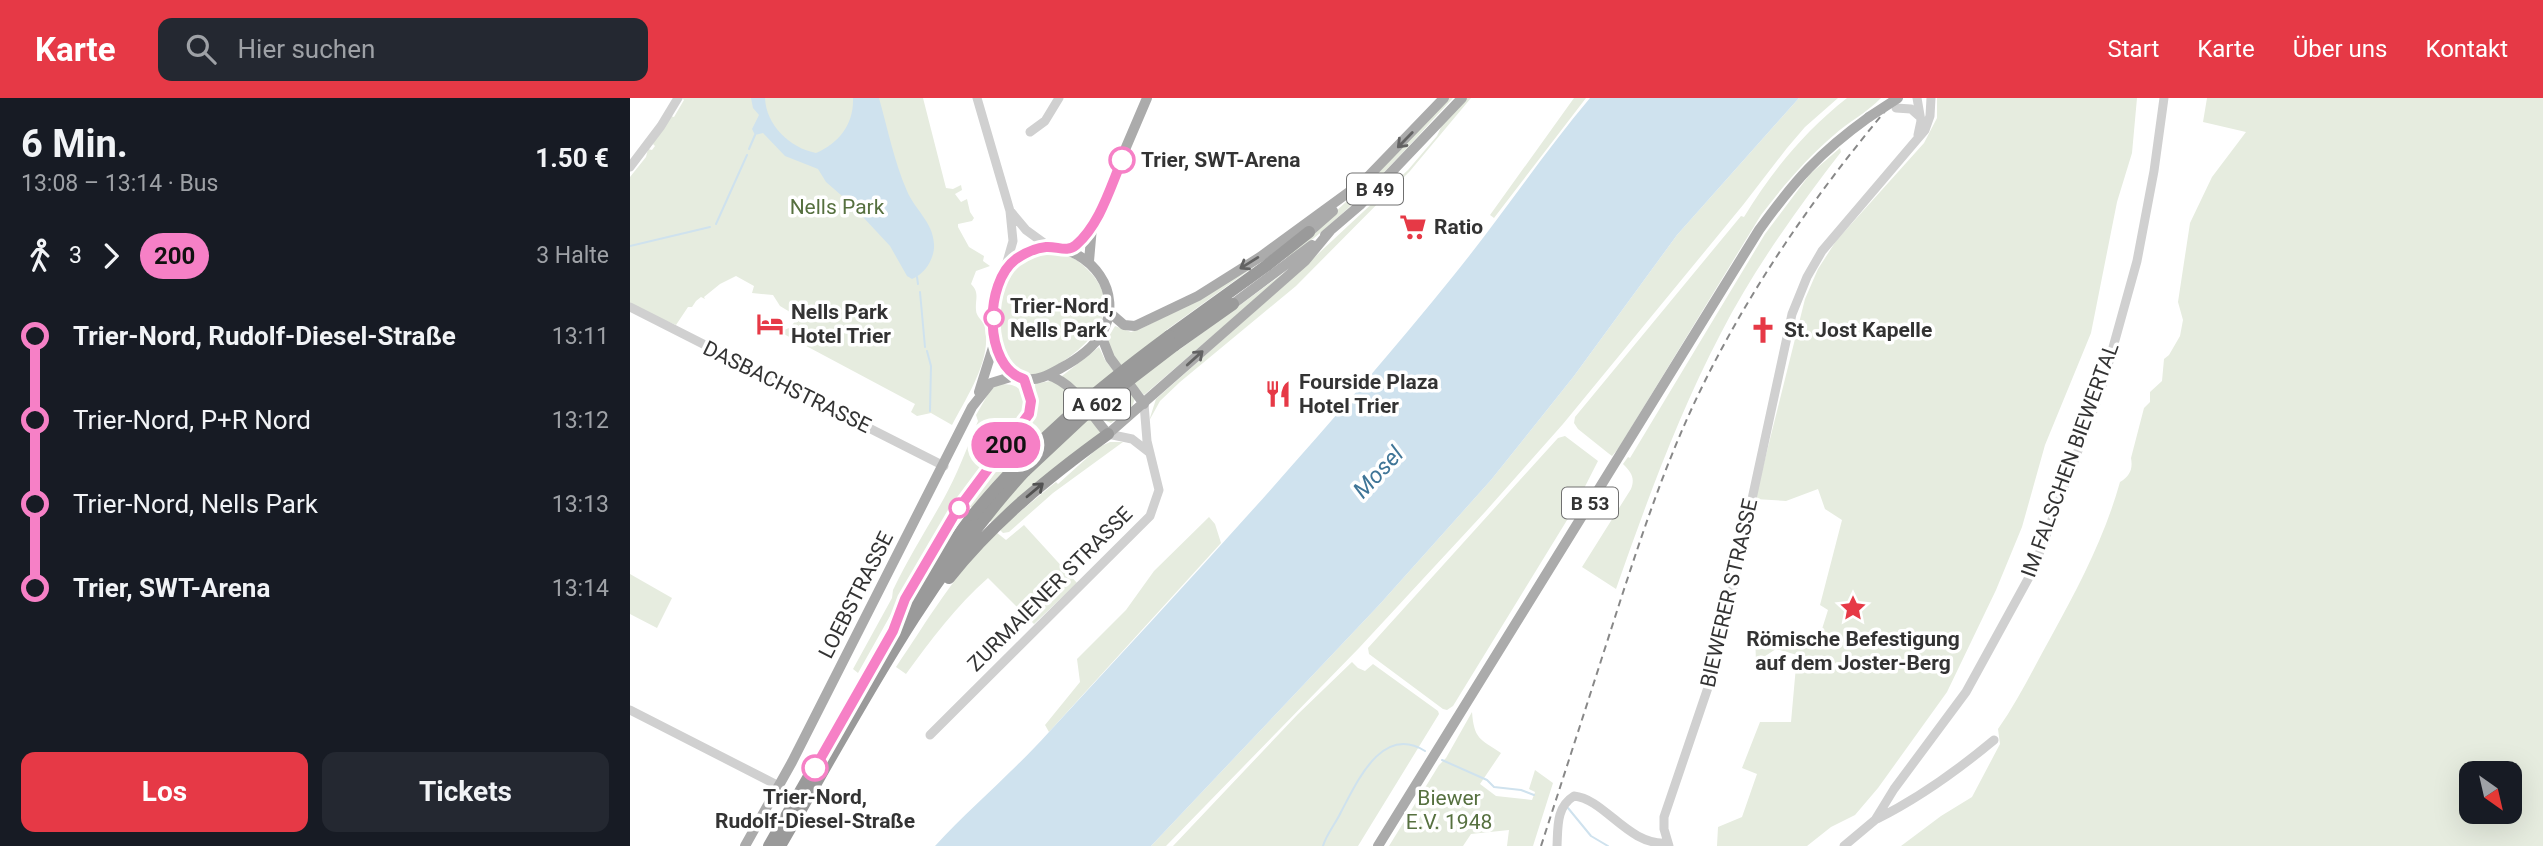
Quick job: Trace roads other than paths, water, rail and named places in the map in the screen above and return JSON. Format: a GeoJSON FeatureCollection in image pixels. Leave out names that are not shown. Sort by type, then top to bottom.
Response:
{"type":"FeatureCollection","features":[{"type":"Feature","properties":{"kind":"highway","name":"A 602"},"geometry":{"type":"LineString","coordinates":[[1172,341],[1309,232]]}},
{"type":"Feature","properties":{"kind":"highway","name":"A 602"},"geometry":{"type":"LineString","coordinates":[[769,846],[893,631],[929,574],[985,523],[1046,434],[1107,382],[1233,304]]}},
{"type":"Feature","properties":{"kind":"highway"},"geometry":{"type":"LineString","coordinates":[[893,631],[905,599],[963,503],[1027,419],[1031,401],[1019,378]]}},
{"type":"Feature","properties":{"kind":"highway"},"geometry":{"type":"LineString","coordinates":[[780,846],[914,617],[939,592],[985,523],[1108,434]]}},
{"type":"Feature","properties":{"kind":"main road"},"geometry":{"type":"LineString","coordinates":[[1089,261],[1092,228],[1147,98]]}},
{"type":"Feature","properties":{"kind":"main road","name":"B 49"},"geometry":{"type":"LineString","coordinates":[[1364,181],[1444,98]]}},
{"type":"Feature","properties":{"kind":"main road","name":"B 49"},"geometry":{"type":"LineString","coordinates":[[1330,231],[1360,205],[1462,98]]}},
{"type":"Feature","properties":{"kind":"main road","name":"B 53"},"geometry":{"type":"LineString","coordinates":[[1378,846],[1759,230],[1807,167],[1869,117],[1897,103]]}},
{"type":"Feature","properties":{"kind":"main road"},"geometry":{"type":"LineString","coordinates":[[1109,312],[1124,325],[1135,326],[1198,296],[1267,252],[1364,181]]}},
{"type":"Feature","properties":{"kind":"main road","name":"A 602"},"geometry":{"type":"LineString","coordinates":[[1309,232],[1364,181]]}},
{"type":"Feature","properties":{"kind":"main road"},"geometry":{"type":"LineString","coordinates":[[1068,250],[1092,228]]}},
{"type":"Feature","properties":{"kind":"main road"},"geometry":{"type":"LineString","coordinates":[[1048,375],[1070,387],[1108,434],[1305,261],[1330,231]]}},
{"type":"Feature","properties":{"kind":"main road","name":"A 602"},"geometry":{"type":"LineString","coordinates":[[1233,304],[1330,231]]}},
{"type":"Feature","properties":{"kind":"main road"},"geometry":{"type":"LineString","coordinates":[[972,407],[995,339],[994,299],[1003,272],[1009,264],[1025,253],[1048,247],[1068,250],[1089,261],[1105,285],[1109,312],[1101,335],[1081,354],[1048,375],[1019,378],[1003,364],[995,339]]}},
{"type":"Feature","properties":{"kind":"main road","name":"ZURMAIENER STRASSE"},"geometry":{"type":"LineString","coordinates":[[1101,335],[1110,358],[1144,404]]}},
{"type":"Feature","properties":{"kind":"main road","name":"LOEBSTRASSE"},"geometry":{"type":"LineString","coordinates":[[745,846],[779,786],[972,407],[991,383],[1019,378]]}},
{"type":"Feature","properties":{"kind":"street"},"geometry":{"type":"LineString","coordinates":[[630,167],[678,98]]}},
{"type":"Feature","properties":{"kind":"street"},"geometry":{"type":"LineString","coordinates":[[977,98],[1010,211],[1013,241],[1003,272]]}},
{"type":"Feature","properties":{"kind":"street"},"geometry":{"type":"LineString","coordinates":[[1030,132],[1045,121],[1059,98]]}},
{"type":"Feature","properties":{"kind":"street"},"geometry":{"type":"LineString","coordinates":[[1916,140],[1921,118],[1917,98]]}},
{"type":"Feature","properties":{"kind":"street"},"geometry":{"type":"LineString","coordinates":[[1916,140],[1930,119],[1930,98]]}},
{"type":"Feature","properties":{"kind":"street","name":"IM FALSCHEN BIEWERTAL"},"geometry":{"type":"LineString","coordinates":[[1875,820],[1894,789],[1966,692],[2039,554],[2102,387],[2137,261],[2164,98]]}},
{"type":"Feature","properties":{"kind":"street"},"geometry":{"type":"LineString","coordinates":[[1897,103],[1911,109],[1921,118]]}},
{"type":"Feature","properties":{"kind":"street","name":"BIEWERER STRASSE"},"geometry":{"type":"LineString","coordinates":[[1668,844],[1664,817],[1717,661],[1792,314],[1807,277],[1822,251],[1916,140]]}},
{"type":"Feature","properties":{"kind":"street"},"geometry":{"type":"LineString","coordinates":[[1010,211],[1026,230],[1048,247]]}},
{"type":"Feature","properties":{"kind":"street","name":"DASBACHSTRASSE"},"geometry":{"type":"LineString","coordinates":[[630,307],[944,466]]}},
{"type":"Feature","properties":{"kind":"street","name":"ZURMAIENER STRASSE"},"geometry":{"type":"LineString","coordinates":[[930,735],[1150,516],[1159,490],[1150,453],[1144,404]]}},
{"type":"Feature","properties":{"kind":"street"},"geometry":{"type":"LineString","coordinates":[[1108,434],[1132,439],[1150,453]]}},
{"type":"Feature","properties":{"kind":"street"},"geometry":{"type":"LineString","coordinates":[[630,710],[779,786]]}},
{"type":"Feature","properties":{"kind":"street"},"geometry":{"type":"LineString","coordinates":[[1844,846],[1875,820],[1963,766],[1994,740]]}},
{"type":"Feature","properties":{"kind":"street"},"geometry":{"type":"LineString","coordinates":[[1557,846],[1561,809],[1565,802],[1574,796],[1585,799],[1627,833],[1643,842],[1654,845],[1668,844]]}},
{"type":"Feature","properties":{"kind":"water"},"geometry":{"type":"Polygon","coordinates":[[[751,98],[765,98],[770,117],[781,134],[797,146],[816,153],[832,144],[844,132],[851,116],[853,98],[879,98],[902,180],[933,236],[933,255],[921,273],[912,279],[907,276],[890,246],[849,202],[826,182],[818,169],[785,156],[763,133],[755,135],[752,129],[759,115],[753,108],[751,98]]]}},
{"type":"Feature","properties":{"kind":"water","name":"Mosel"},"geometry":{"type":"Polygon","coordinates":[[[1590,98],[1799,98],[1677,235],[1574,376],[1491,480],[1380,604],[1151,846],[935,846],[1035,747],[1306,450],[1454,275],[1590,98]]]}},
{"type":"Feature","properties":{"kind":"waterway"},"geometry":{"type":"LineString","coordinates":[[749,149],[755,135]]}},
{"type":"Feature","properties":{"kind":"waterway"},"geometry":{"type":"LineString","coordinates":[[716,224],[747,155]]}},
{"type":"Feature","properties":{"kind":"waterway"},"geometry":{"type":"LineString","coordinates":[[630,246],[710,227]]}},
{"type":"Feature","properties":{"kind":"waterway"},"geometry":{"type":"LineString","coordinates":[[917,277],[918,284]]}},
{"type":"Feature","properties":{"kind":"waterway"},"geometry":{"type":"LineString","coordinates":[[920,292],[925,347]]}},
{"type":"Feature","properties":{"kind":"waterway"},"geometry":{"type":"LineString","coordinates":[[927,351],[931,366],[930,411]]}},
{"type":"Feature","properties":{"kind":"waterway"},"geometry":{"type":"LineString","coordinates":[[1323,846],[1363,772],[1373,760],[1396,745],[1410,745],[1425,751]]}},
{"type":"Feature","properties":{"kind":"waterway"},"geometry":{"type":"LineString","coordinates":[[1442,760],[1487,780],[1494,787],[1521,790],[1534,795]]}},
{"type":"Feature","properties":{"kind":"waterway"},"geometry":{"type":"LineString","coordinates":[[1568,808],[1591,836],[1608,846]]}},
{"type":"Feature","properties":{"kind":"railway"},"geometry":{"type":"LineString","coordinates":[[1541,846],[1625,585],[1677,442],[1702,387],[1744,310],[1790,236],[1841,166],[1896,98]]}},
{"type":"Feature","properties":{"kind":"place","name":"Trier, SWT-Arena"},"geometry":{"type":"Point","coordinates":[1122,160]}},
{"type":"Feature","properties":{"kind":"place","name":"Ratio"},"geometry":{"type":"Point","coordinates":[1413,227]}},
{"type":"Feature","properties":{"kind":"place","name":"Trier-Nord, Nells Park"},"geometry":{"type":"Point","coordinates":[994,318]}},
{"type":"Feature","properties":{"kind":"place","name":"Nells Park Hotel Trier"},"geometry":{"type":"Point","coordinates":[770,324]}},
{"type":"Feature","properties":{"kind":"place","name":"St. Jost Kapelle"},"geometry":{"type":"Point","coordinates":[1763,330]}},
{"type":"Feature","properties":{"kind":"place","name":"Fourside Plaza Hotel Trier"},"geometry":{"type":"Point","coordinates":[1278,394]}},
{"type":"Feature","properties":{"kind":"place","name":"Römische Befestigung auf dem Joster-Berg"},"geometry":{"type":"Point","coordinates":[1853,608]}},
{"type":"Feature","properties":{"kind":"place","name":"Trier-Nord, Rudolf-Diesel-Straße"},"geometry":{"type":"Point","coordinates":[815,768]}},
{"type":"Feature","properties":{"kind":"park label","name":"Nells Park"},"geometry":{"type":"Point","coordinates":[837,207]}},
{"type":"Feature","properties":{"kind":"park label","name":"Biewer E.V. 1948"},"geometry":{"type":"Point","coordinates":[1449,810]}}]}
